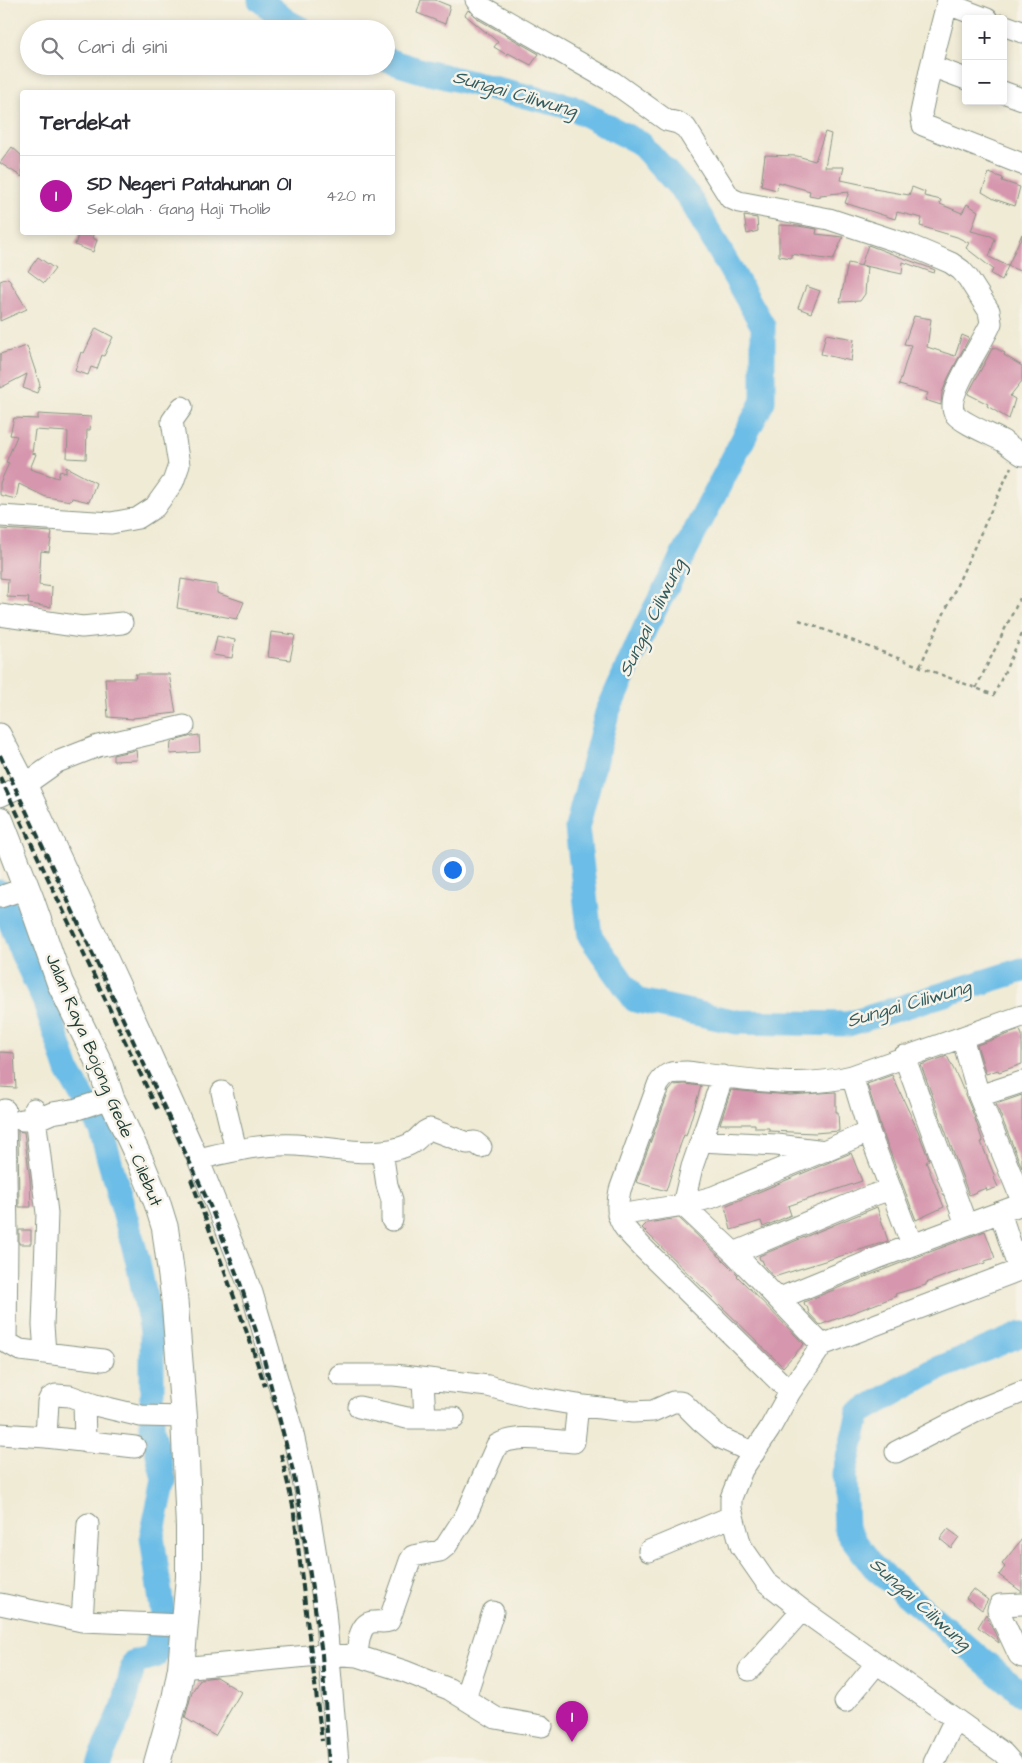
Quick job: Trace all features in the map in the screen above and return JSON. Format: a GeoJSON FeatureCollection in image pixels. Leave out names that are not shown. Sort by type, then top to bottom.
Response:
{"type":"FeatureCollection","features":[{"type":"Feature","properties":{"kind":"main road","name":"Jalan Raya Bojong Gede - Cilebut"},"geometry":{"type":"LineString","coordinates":[[0,820],[12,893],[60,983],[101,1067],[107,1100],[140,1160],[165,1228],[174,1295],[177,1417],[189,1527],[189,1577],[166,1624],[181,1668],[175,1699],[157,1763]]}},
{"type":"Feature","properties":{"kind":"street"},"geometry":{"type":"LineString","coordinates":[[476,0],[490,12],[613,82],[666,120],[678,123],[686,128],[730,198],[738,202],[828,220],[911,246],[951,263],[960,270],[968,278],[989,311],[991,323],[957,387],[952,401],[953,407],[956,414],[963,420],[1020,453]]}},
{"type":"Feature","properties":{"kind":"street"},"geometry":{"type":"LineString","coordinates":[[978,15],[948,2],[921,113],[923,125],[1022,164]]}},
{"type":"Feature","properties":{"kind":"street"},"geometry":{"type":"LineString","coordinates":[[1007,26],[1022,32]]}},
{"type":"Feature","properties":{"kind":"street"},"geometry":{"type":"LineString","coordinates":[[931,66],[962,78]]}},
{"type":"Feature","properties":{"kind":"street"},"geometry":{"type":"LineString","coordinates":[[1007,93],[1022,99]]}},
{"type":"Feature","properties":{"kind":"street"},"geometry":{"type":"LineString","coordinates":[[0,516],[111,523],[138,518],[155,507],[174,482],[179,465],[172,422],[182,406]]}},
{"type":"Feature","properties":{"kind":"street"},"geometry":{"type":"LineString","coordinates":[[0,615],[82,627],[122,623]]}},
{"type":"Feature","properties":{"kind":"street"},"geometry":{"type":"LineString","coordinates":[[0,796],[26,784],[57,762],[98,746],[184,726]]}},
{"type":"Feature","properties":{"kind":"street"},"geometry":{"type":"LineString","coordinates":[[0,734],[26,784],[119,984],[198,1159],[252,1292],[292,1430],[315,1548],[329,1654],[338,1763]]}},
{"type":"Feature","properties":{"kind":"street"},"geometry":{"type":"LineString","coordinates":[[790,1392],[643,1248],[626,1230],[618,1215],[617,1204],[620,1190],[658,1085],[664,1076],[674,1072],[796,1083],[832,1081],[852,1076],[904,1056],[1022,1016]]}},
{"type":"Feature","properties":{"kind":"street"},"geometry":{"type":"LineString","coordinates":[[778,1299],[1022,1203],[979,1096],[962,1036]]}},
{"type":"Feature","properties":{"kind":"street"},"geometry":{"type":"LineString","coordinates":[[904,1056],[966,1224]]}},
{"type":"Feature","properties":{"kind":"street"},"geometry":{"type":"LineString","coordinates":[[683,1205],[692,1167],[723,1076]]}},
{"type":"Feature","properties":{"kind":"street"},"geometry":{"type":"LineString","coordinates":[[852,1076],[870,1132],[912,1245]]}},
{"type":"Feature","properties":{"kind":"street"},"geometry":{"type":"LineString","coordinates":[[979,1096],[1022,1082]]}},
{"type":"Feature","properties":{"kind":"street"},"geometry":{"type":"LineString","coordinates":[[222,1092],[236,1150]]}},
{"type":"Feature","properties":{"kind":"street"},"geometry":{"type":"LineString","coordinates":[[103,1360],[20,1350],[6,1342],[3,1313],[3,1115],[41,1114],[77,1109],[107,1100]]}},
{"type":"Feature","properties":{"kind":"street"},"geometry":{"type":"LineString","coordinates":[[41,1114],[47,1213],[44,1353]]}},
{"type":"Feature","properties":{"kind":"street"},"geometry":{"type":"LineString","coordinates":[[198,1159],[236,1150],[294,1145],[382,1151],[400,1148],[416,1141],[425,1131],[430,1129],[467,1143],[474,1142],[481,1147]]}},
{"type":"Feature","properties":{"kind":"street"},"geometry":{"type":"LineString","coordinates":[[618,1215],[683,1205],[713,1197],[870,1132]]}},
{"type":"Feature","properties":{"kind":"street"},"geometry":{"type":"LineString","coordinates":[[701,1141],[777,1145],[825,1152]]}},
{"type":"Feature","properties":{"kind":"street"},"geometry":{"type":"LineString","coordinates":[[382,1151],[387,1185],[392,1200],[392,1220]]}},
{"type":"Feature","properties":{"kind":"street"},"geometry":{"type":"LineString","coordinates":[[734,1253],[891,1189]]}},
{"type":"Feature","properties":{"kind":"street"},"geometry":{"type":"LineString","coordinates":[[683,1205],[734,1253],[822,1345]]}},
{"type":"Feature","properties":{"kind":"street"},"geometry":{"type":"LineString","coordinates":[[1000,1212],[1021,1270],[822,1345],[790,1392],[742,1470],[731,1498],[733,1516],[741,1546],[766,1582],[802,1610],[1002,1753],[1012,1763]]}},
{"type":"Feature","properties":{"kind":"street"},"geometry":{"type":"LineString","coordinates":[[340,1376],[394,1376],[488,1386],[530,1397],[578,1405],[643,1412],[653,1411],[673,1402],[679,1402],[683,1403],[721,1438],[754,1453]]}},
{"type":"Feature","properties":{"kind":"street"},"geometry":{"type":"LineString","coordinates":[[423,1380],[425,1418]]}},
{"type":"Feature","properties":{"kind":"street"},"geometry":{"type":"LineString","coordinates":[[896,1452],[975,1410],[1022,1392]]}},
{"type":"Feature","properties":{"kind":"street"},"geometry":{"type":"LineString","coordinates":[[46,1437],[48,1402],[53,1395],[70,1396],[95,1405],[141,1416],[177,1417]]}},
{"type":"Feature","properties":{"kind":"street"},"geometry":{"type":"LineString","coordinates":[[84,1401],[85,1442]]}},
{"type":"Feature","properties":{"kind":"street"},"geometry":{"type":"LineString","coordinates":[[357,1656],[359,1639],[363,1628],[368,1623],[389,1621],[413,1556],[440,1552],[446,1546],[466,1515],[497,1445],[506,1440],[516,1438],[574,1442],[578,1405]]}},
{"type":"Feature","properties":{"kind":"street"},"geometry":{"type":"LineString","coordinates":[[359,1407],[407,1418],[454,1418]]}},
{"type":"Feature","properties":{"kind":"street"},"geometry":{"type":"LineString","coordinates":[[0,1434],[135,1447]]}},
{"type":"Feature","properties":{"kind":"street"},"geometry":{"type":"LineString","coordinates":[[649,1551],[733,1516]]}},
{"type":"Feature","properties":{"kind":"street"},"geometry":{"type":"LineString","coordinates":[[82,1621],[88,1524]]}},
{"type":"Feature","properties":{"kind":"street"},"geometry":{"type":"LineString","coordinates":[[0,1604],[82,1621],[166,1624]]}},
{"type":"Feature","properties":{"kind":"street"},"geometry":{"type":"LineString","coordinates":[[1022,1604],[1000,1605],[998,1608],[1022,1657]]}},
{"type":"Feature","properties":{"kind":"street"},"geometry":{"type":"LineString","coordinates":[[750,1670],[802,1610]]}},
{"type":"Feature","properties":{"kind":"street"},"geometry":{"type":"LineString","coordinates":[[465,1698],[493,1612]]}},
{"type":"Feature","properties":{"kind":"street"},"geometry":{"type":"LineString","coordinates":[[181,1668],[329,1654],[357,1656],[419,1677],[465,1698],[496,1718],[542,1726]]}},
{"type":"Feature","properties":{"kind":"street"},"geometry":{"type":"LineString","coordinates":[[845,1702],[877,1663]]}},
{"type":"Feature","properties":{"kind":"street"},"geometry":{"type":"LineString","coordinates":[[934,1763],[955,1719]]}},
{"type":"Feature","properties":{"kind":"path"},"geometry":{"type":"LineString","coordinates":[[920,666],[1020,453]]}},
{"type":"Feature","properties":{"kind":"path"},"geometry":{"type":"LineString","coordinates":[[976,688],[1022,594]]}},
{"type":"Feature","properties":{"kind":"path"},"geometry":{"type":"LineString","coordinates":[[799,620],[994,695],[1022,634]]}},
{"type":"Feature","properties":{"kind":"building"},"geometry":{"type":"Polygon","coordinates":[[[421,0],[435,0],[450,6],[445,24],[417,13],[421,0]]]}},
{"type":"Feature","properties":{"kind":"building"},"geometry":{"type":"Polygon","coordinates":[[[468,10],[476,18],[539,54],[531,65],[508,53],[507,55],[494,47],[498,42],[465,15],[468,10]]]}},
{"type":"Feature","properties":{"kind":"building"},"geometry":{"type":"Polygon","coordinates":[[[825,132],[831,134],[825,167],[844,167],[841,180],[874,187],[874,189],[909,195],[912,187],[925,192],[924,196],[941,200],[940,204],[962,213],[967,204],[978,211],[971,231],[991,236],[995,239],[989,257],[1008,266],[1002,280],[991,274],[993,269],[966,248],[969,243],[957,237],[920,226],[922,218],[897,212],[895,219],[845,203],[849,192],[820,195],[820,197],[809,195],[810,191],[778,182],[777,190],[761,186],[765,155],[797,156],[815,161],[825,132]]]}},
{"type":"Feature","properties":{"kind":"building"},"geometry":{"type":"Polygon","coordinates":[[[12,147],[20,154],[20,176],[0,163],[12,147]]]}},
{"type":"Feature","properties":{"kind":"building"},"geometry":{"type":"Polygon","coordinates":[[[989,173],[1003,178],[1002,181],[1020,187],[1015,206],[994,199],[982,192],[989,173]]]}},
{"type":"Feature","properties":{"kind":"building"},"geometry":{"type":"Polygon","coordinates":[[[744,216],[757,218],[758,231],[747,234],[744,216]]]}},
{"type":"Feature","properties":{"kind":"building"},"geometry":{"type":"Polygon","coordinates":[[[779,225],[817,229],[816,234],[843,237],[833,260],[791,254],[791,258],[779,256],[779,225]]]}},
{"type":"Feature","properties":{"kind":"building"},"geometry":{"type":"Polygon","coordinates":[[[1022,234],[1022,272],[1008,266],[1022,234]]]}},
{"type":"Feature","properties":{"kind":"building"},"geometry":{"type":"Polygon","coordinates":[[[78,235],[93,235],[92,238],[97,240],[93,252],[75,245],[78,235]]]}},
{"type":"Feature","properties":{"kind":"building"},"geometry":{"type":"Polygon","coordinates":[[[868,245],[935,270],[934,273],[903,262],[902,274],[861,265],[868,245]]]}},
{"type":"Feature","properties":{"kind":"building"},"geometry":{"type":"Polygon","coordinates":[[[38,257],[55,269],[44,283],[28,271],[38,257]]]}},
{"type":"Feature","properties":{"kind":"building"},"geometry":{"type":"Polygon","coordinates":[[[848,263],[867,267],[865,294],[860,301],[840,302],[848,263]]]}},
{"type":"Feature","properties":{"kind":"building"},"geometry":{"type":"Polygon","coordinates":[[[8,278],[27,309],[0,321],[0,281],[8,278]]]}},
{"type":"Feature","properties":{"kind":"building"},"geometry":{"type":"Polygon","coordinates":[[[806,286],[820,291],[811,313],[798,308],[806,286]]]}},
{"type":"Feature","properties":{"kind":"building"},"geometry":{"type":"Polygon","coordinates":[[[914,316],[931,319],[927,347],[955,356],[962,335],[969,338],[948,378],[942,393],[941,405],[925,400],[928,393],[899,385],[911,345],[904,344],[914,316]]]}},
{"type":"Feature","properties":{"kind":"building"},"geometry":{"type":"Polygon","coordinates":[[[96,328],[113,337],[104,356],[102,355],[97,369],[91,367],[88,375],[75,371],[81,352],[84,353],[96,328]]]}},
{"type":"Feature","properties":{"kind":"building"},"geometry":{"type":"Polygon","coordinates":[[[826,334],[854,339],[851,361],[821,354],[826,334]]]}},
{"type":"Feature","properties":{"kind":"building"},"geometry":{"type":"Polygon","coordinates":[[[27,346],[40,385],[37,393],[23,388],[27,374],[0,388],[0,354],[27,346]]]}},
{"type":"Feature","properties":{"kind":"building"},"geometry":{"type":"Polygon","coordinates":[[[993,347],[1005,353],[1004,355],[1022,366],[1022,381],[1010,396],[1015,399],[1009,419],[987,406],[988,404],[968,394],[993,347]]]}},
{"type":"Feature","properties":{"kind":"building"},"geometry":{"type":"Polygon","coordinates":[[[38,414],[91,417],[90,430],[87,430],[86,459],[67,458],[68,432],[35,430],[32,453],[36,454],[30,469],[58,478],[60,471],[66,473],[66,467],[96,483],[89,502],[72,498],[71,501],[46,497],[19,484],[16,499],[0,495],[0,483],[9,463],[6,462],[17,436],[10,435],[14,418],[38,419],[38,414]]]}},
{"type":"Feature","properties":{"kind":"building"},"geometry":{"type":"Polygon","coordinates":[[[0,529],[52,532],[49,552],[41,551],[39,585],[52,587],[51,607],[28,604],[29,598],[7,597],[8,579],[0,578],[0,529]]]}},
{"type":"Feature","properties":{"kind":"building"},"geometry":{"type":"Polygon","coordinates":[[[181,579],[217,585],[217,593],[244,602],[237,619],[177,608],[181,579]]]}},
{"type":"Feature","properties":{"kind":"building"},"geometry":{"type":"Polygon","coordinates":[[[271,632],[295,635],[290,660],[268,657],[271,632]]]}},
{"type":"Feature","properties":{"kind":"building"},"geometry":{"type":"Polygon","coordinates":[[[217,636],[235,640],[232,658],[213,655],[217,636]]]}},
{"type":"Feature","properties":{"kind":"building"},"geometry":{"type":"Polygon","coordinates":[[[135,674],[169,674],[176,713],[133,719],[108,717],[105,678],[136,678],[135,674]]]}},
{"type":"Feature","properties":{"kind":"building"},"geometry":{"type":"Polygon","coordinates":[[[199,735],[200,752],[170,754],[171,742],[199,735]]]}},
{"type":"Feature","properties":{"kind":"building"},"geometry":{"type":"Polygon","coordinates":[[[136,750],[137,760],[113,761],[113,755],[136,750]]]}},
{"type":"Feature","properties":{"kind":"building"},"geometry":{"type":"Polygon","coordinates":[[[1020,1030],[1022,1035],[1022,1064],[999,1072],[998,1070],[986,1074],[977,1045],[1020,1030]]]}},
{"type":"Feature","properties":{"kind":"building"},"geometry":{"type":"Polygon","coordinates":[[[0,1052],[14,1053],[16,1088],[0,1087],[0,1052]]]}},
{"type":"Feature","properties":{"kind":"building"},"geometry":{"type":"Polygon","coordinates":[[[947,1056],[974,1116],[983,1142],[981,1142],[998,1187],[987,1191],[986,1188],[969,1195],[921,1065],[947,1056]]]}},
{"type":"Feature","properties":{"kind":"building"},"geometry":{"type":"Polygon","coordinates":[[[892,1075],[918,1131],[929,1160],[926,1162],[944,1207],[916,1220],[881,1128],[867,1084],[892,1075]]]}},
{"type":"Feature","properties":{"kind":"building"},"geometry":{"type":"Polygon","coordinates":[[[674,1085],[701,1086],[686,1136],[684,1135],[666,1191],[636,1182],[669,1091],[674,1085]]]}},
{"type":"Feature","properties":{"kind":"building"},"geometry":{"type":"Polygon","coordinates":[[[731,1090],[790,1095],[836,1092],[836,1112],[838,1112],[839,1131],[815,1133],[769,1131],[769,1128],[755,1128],[755,1124],[720,1124],[731,1090]]]}},
{"type":"Feature","properties":{"kind":"building"},"geometry":{"type":"Polygon","coordinates":[[[1022,1095],[1022,1168],[996,1104],[1022,1095]]]}},
{"type":"Feature","properties":{"kind":"building"},"geometry":{"type":"Polygon","coordinates":[[[18,1131],[24,1132],[30,1180],[31,1207],[19,1207],[18,1131]]]}},
{"type":"Feature","properties":{"kind":"building"},"geometry":{"type":"Polygon","coordinates":[[[851,1153],[862,1181],[788,1206],[791,1215],[763,1227],[761,1221],[731,1230],[725,1206],[851,1153]]]}},
{"type":"Feature","properties":{"kind":"building"},"geometry":{"type":"Polygon","coordinates":[[[877,1207],[888,1241],[774,1277],[765,1267],[762,1260],[760,1260],[759,1256],[877,1207]]]}},
{"type":"Feature","properties":{"kind":"building"},"geometry":{"type":"Polygon","coordinates":[[[679,1218],[738,1275],[804,1344],[783,1367],[642,1228],[647,1223],[679,1218]]]}},
{"type":"Feature","properties":{"kind":"building"},"geometry":{"type":"Polygon","coordinates":[[[19,1230],[31,1230],[31,1244],[19,1244],[19,1230]]]}},
{"type":"Feature","properties":{"kind":"building"},"geometry":{"type":"Polygon","coordinates":[[[985,1231],[995,1258],[985,1261],[985,1263],[947,1275],[926,1283],[926,1285],[895,1294],[896,1296],[820,1325],[809,1313],[807,1306],[805,1306],[804,1302],[985,1231]]]}},
{"type":"Feature","properties":{"kind":"building"},"geometry":{"type":"Polygon","coordinates":[[[948,1529],[959,1537],[951,1548],[940,1539],[948,1529]]]}},
{"type":"Feature","properties":{"kind":"building"},"geometry":{"type":"Polygon","coordinates":[[[1022,1539],[1022,1592],[999,1575],[1005,1567],[1002,1564],[1022,1539]]]}},
{"type":"Feature","properties":{"kind":"building"},"geometry":{"type":"Polygon","coordinates":[[[973,1589],[988,1600],[982,1610],[966,1598],[973,1589]]]}},
{"type":"Feature","properties":{"kind":"building"},"geometry":{"type":"Polygon","coordinates":[[[986,1614],[999,1642],[999,1643],[978,1627],[986,1614]]]}},
{"type":"Feature","properties":{"kind":"building"},"geometry":{"type":"Polygon","coordinates":[[[216,1677],[241,1692],[215,1736],[185,1718],[192,1692],[200,1679],[216,1677]]]}},
{"type":"Feature","properties":{"kind":"waterway","name":"Sungai Ciliwung"},"geometry":{"type":"LineString","coordinates":[[260,0],[285,20]]}},
{"type":"Feature","properties":{"kind":"waterway","name":"Sungai Ciliwung"},"geometry":{"type":"LineString","coordinates":[[395,63],[571,107],[640,143],[689,197],[763,326],[763,401],[646,626],[607,713],[577,828],[590,936],[635,1000],[737,1022],[848,1024],[1022,970]]}},
{"type":"Feature","properties":{"kind":"waterway"},"geometry":{"type":"LineString","coordinates":[[0,892],[22,953],[45,1002],[68,1071],[101,1130],[137,1258],[152,1331],[152,1428],[164,1480],[152,1536],[163,1616],[155,1656],[134,1662],[124,1706],[98,1763]]}},
{"type":"Feature","properties":{"kind":"waterway","name":"Sungai Ciliwung"},"geometry":{"type":"LineString","coordinates":[[1022,1334],[935,1370],[859,1413],[844,1474],[846,1530],[874,1567],[1022,1694]]}},
{"type":"Feature","properties":{"kind":"railway"},"geometry":{"type":"LineString","coordinates":[[0,755],[211,1208],[240,1283],[259,1340],[293,1471],[300,1508],[322,1654],[329,1763]]}},
{"type":"Feature","properties":{"kind":"railway"},"geometry":{"type":"LineString","coordinates":[[0,777],[157,1109]]}},
{"type":"Feature","properties":{"kind":"railway"},"geometry":{"type":"LineString","coordinates":[[191,1179],[265,1386]]}},
{"type":"Feature","properties":{"kind":"railway"},"geometry":{"type":"LineString","coordinates":[[281,1454],[293,1506],[322,1741]]}},
{"type":"Feature","properties":{"kind":"place","name":"SD Negeri Patahunan 01"},"geometry":{"type":"Point","coordinates":[572,1742]}}]}
